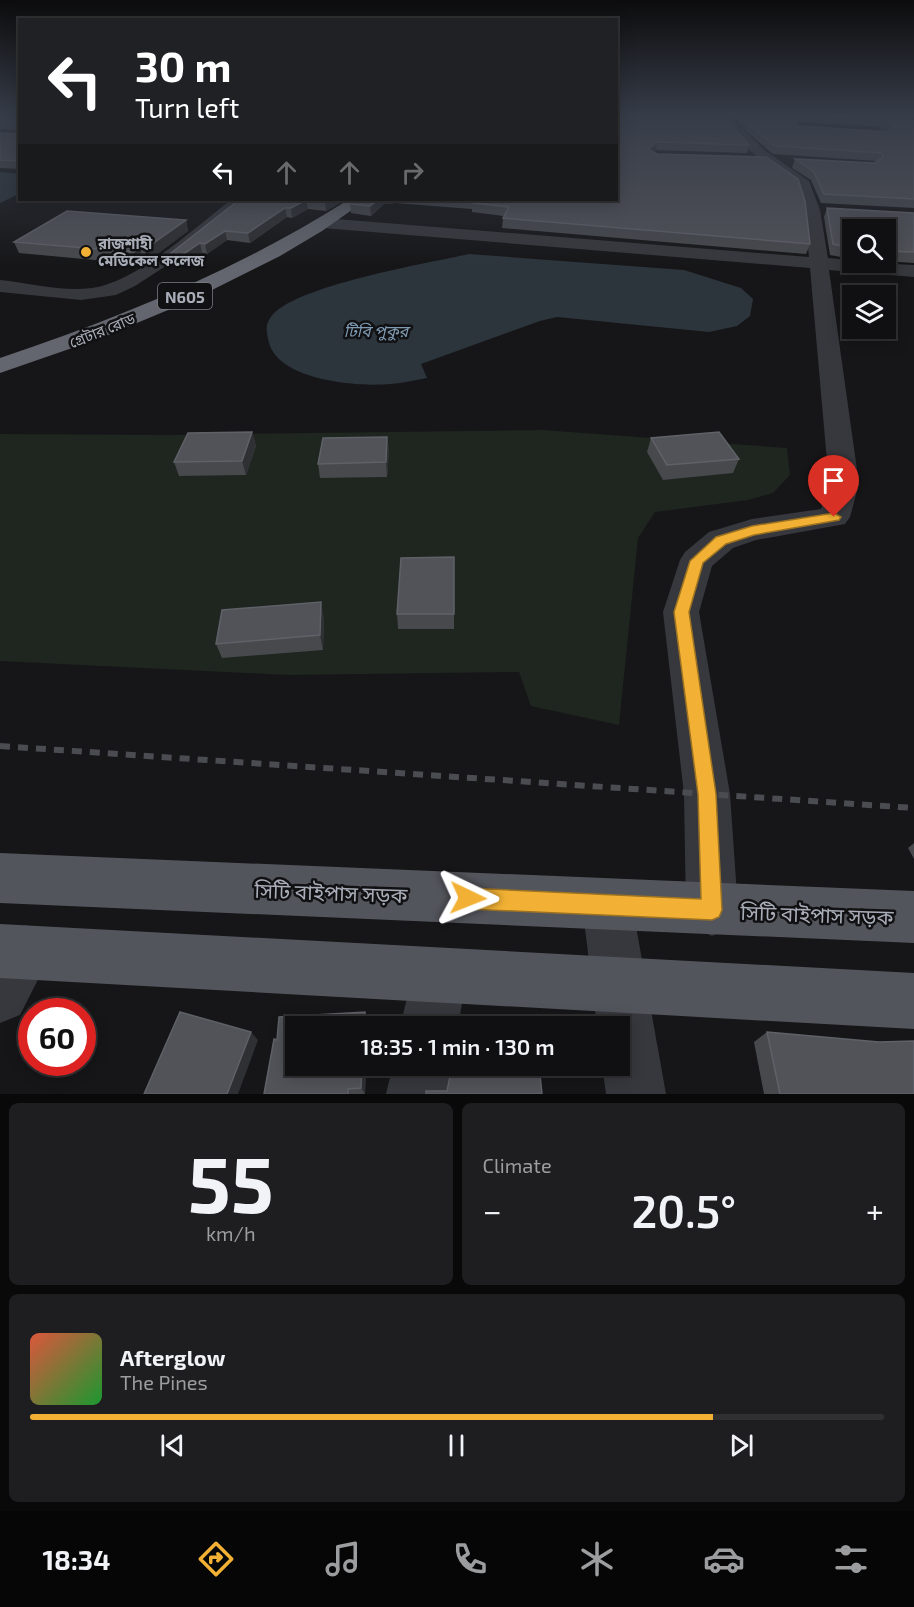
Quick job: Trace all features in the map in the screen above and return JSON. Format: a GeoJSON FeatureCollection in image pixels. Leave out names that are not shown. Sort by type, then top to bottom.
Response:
{"type":"FeatureCollection","features":[{"type":"Feature","properties":{"kind":"highway","name":"গ্রেটার রোড"},"geometry":{"type":"LineString","coordinates":[[0,357],[41,345],[186,287],[275,242],[343,201]]}},
{"type":"Feature","properties":{"kind":"highway","name":"গ্রেটার রোড"},"geometry":{"type":"LineString","coordinates":[[0,366],[68,344],[206,287],[323,224],[357,201]]}},
{"type":"Feature","properties":{"kind":"main road","name":"সিটি বাইপাস সড়ক"},"geometry":{"type":"LineString","coordinates":[[0,878],[914,917]]}},
{"type":"Feature","properties":{"kind":"main road"},"geometry":{"type":"LineString","coordinates":[[8,966],[434,1001],[621,985],[914,1002]]}},
{"type":"Feature","properties":{"kind":"street"},"geometry":{"type":"LineString","coordinates":[[712,910],[707,794],[681,612],[697,561],[721,540],[752,530],[834,517],[844,484],[819,263],[817,210],[804,184],[774,165]]}},
{"type":"Feature","properties":{"kind":"street"},"geometry":{"type":"LineString","coordinates":[[0,285],[92,294],[115,289],[138,279],[239,201]]}},
{"type":"Feature","properties":{"kind":"street"},"geometry":{"type":"LineString","coordinates":[[323,224],[914,271]]}},
{"type":"Feature","properties":{"kind":"street"},"geometry":{"type":"LineString","coordinates":[[607,904],[636,1094]]}},
{"type":"Feature","properties":{"kind":"street"},"geometry":{"type":"LineString","coordinates":[[416,1094],[420,1076]]}},
{"type":"Feature","properties":{"kind":"shaded area"},"geometry":{"type":"Polygon","coordinates":[[[543,430],[787,448],[790,475],[773,493],[748,500],[655,512],[638,538],[619,725],[531,706],[519,672],[289,675],[0,661],[0,434],[167,435],[543,430]]]}},
{"type":"Feature","properties":{"kind":"water"},"geometry":{"type":"Polygon","coordinates":[[[0,172],[18,174],[18,194],[0,203],[0,172]]]}},
{"type":"Feature","properties":{"kind":"water","name":"টিবি পুকুর"},"geometry":{"type":"Polygon","coordinates":[[[469,254],[684,270],[741,288],[753,299],[750,316],[737,326],[709,332],[557,317],[421,364],[427,378],[377,385],[322,379],[304,373],[288,366],[276,356],[269,343],[267,327],[271,317],[284,306],[305,295],[363,277],[469,254]]]}},
{"type":"Feature","properties":{"kind":"building"},"geometry":{"type":"Polygon","coordinates":[[[618,165],[778,165],[798,179],[805,201],[810,244],[503,218],[509,207],[472,203],[473,201],[618,201],[618,165]]]}},
{"type":"Feature","properties":{"kind":"building"},"geometry":{"type":"Polygon","coordinates":[[[804,165],[914,165],[914,199],[824,194],[814,172],[804,165]]]}},
{"type":"Feature","properties":{"kind":"building"},"geometry":{"type":"Polygon","coordinates":[[[238,201],[304,201],[291,208],[285,208],[248,233],[225,231],[182,255],[171,253],[238,201]]]}},
{"type":"Feature","properties":{"kind":"building"},"geometry":{"type":"Polygon","coordinates":[[[354,201],[377,201],[370,206],[350,204],[354,201]]]}},
{"type":"Feature","properties":{"kind":"building"},"geometry":{"type":"Polygon","coordinates":[[[827,208],[914,213],[914,252],[896,251],[896,219],[842,219],[842,246],[833,244],[827,208]]]}},
{"type":"Feature","properties":{"kind":"building"},"geometry":{"type":"Polygon","coordinates":[[[67,211],[186,220],[145,249],[140,248],[134,252],[14,242],[67,211]]]}},
{"type":"Feature","properties":{"kind":"building"},"geometry":{"type":"Polygon","coordinates":[[[252,432],[242,461],[174,462],[188,433],[252,432]]]}},
{"type":"Feature","properties":{"kind":"building"},"geometry":{"type":"Polygon","coordinates":[[[719,432],[739,459],[667,465],[651,438],[719,432]]]}},
{"type":"Feature","properties":{"kind":"building"},"geometry":{"type":"Polygon","coordinates":[[[387,437],[386,462],[318,464],[323,438],[387,437]]]}},
{"type":"Feature","properties":{"kind":"building"},"geometry":{"type":"Polygon","coordinates":[[[454,557],[454,614],[397,614],[401,558],[454,557]]]}},
{"type":"Feature","properties":{"kind":"building"},"geometry":{"type":"Polygon","coordinates":[[[321,602],[320,635],[216,644],[222,610],[321,602]]]}},
{"type":"Feature","properties":{"kind":"building"},"geometry":{"type":"Polygon","coordinates":[[[180,1012],[251,1032],[227,1094],[144,1094],[180,1012]]]}},
{"type":"Feature","properties":{"kind":"building"},"geometry":{"type":"Polygon","coordinates":[[[365,1012],[365,1016],[296,1016],[365,1012]]]}},
{"type":"Feature","properties":{"kind":"building"},"geometry":{"type":"Polygon","coordinates":[[[279,1017],[285,1017],[285,1076],[362,1076],[361,1088],[348,1089],[348,1094],[264,1094],[274,1039],[277,1040],[279,1017]]]}},
{"type":"Feature","properties":{"kind":"building"},"geometry":{"type":"Polygon","coordinates":[[[767,1032],[879,1042],[914,1041],[914,1094],[780,1094],[767,1032]]]}},
{"type":"Feature","properties":{"kind":"building"},"geometry":{"type":"Polygon","coordinates":[[[450,1076],[540,1076],[542,1094],[426,1094],[426,1091],[447,1091],[450,1076]]]}},
{"type":"Feature","properties":{"kind":"railway"},"geometry":{"type":"LineString","coordinates":[[0,746],[914,808]]}},
{"type":"Feature","properties":{"kind":"place","name":"রাজশাহী মেডিকেল কলেজ"},"geometry":{"type":"Point","coordinates":[86,252]}},
{"type":"Feature","properties":{"kind":"route"},"geometry":{"type":"LineString","coordinates":[[468,898],[712,910],[707,794],[681,612],[697,561],[721,540],[752,530],[834,517]]}}]}
